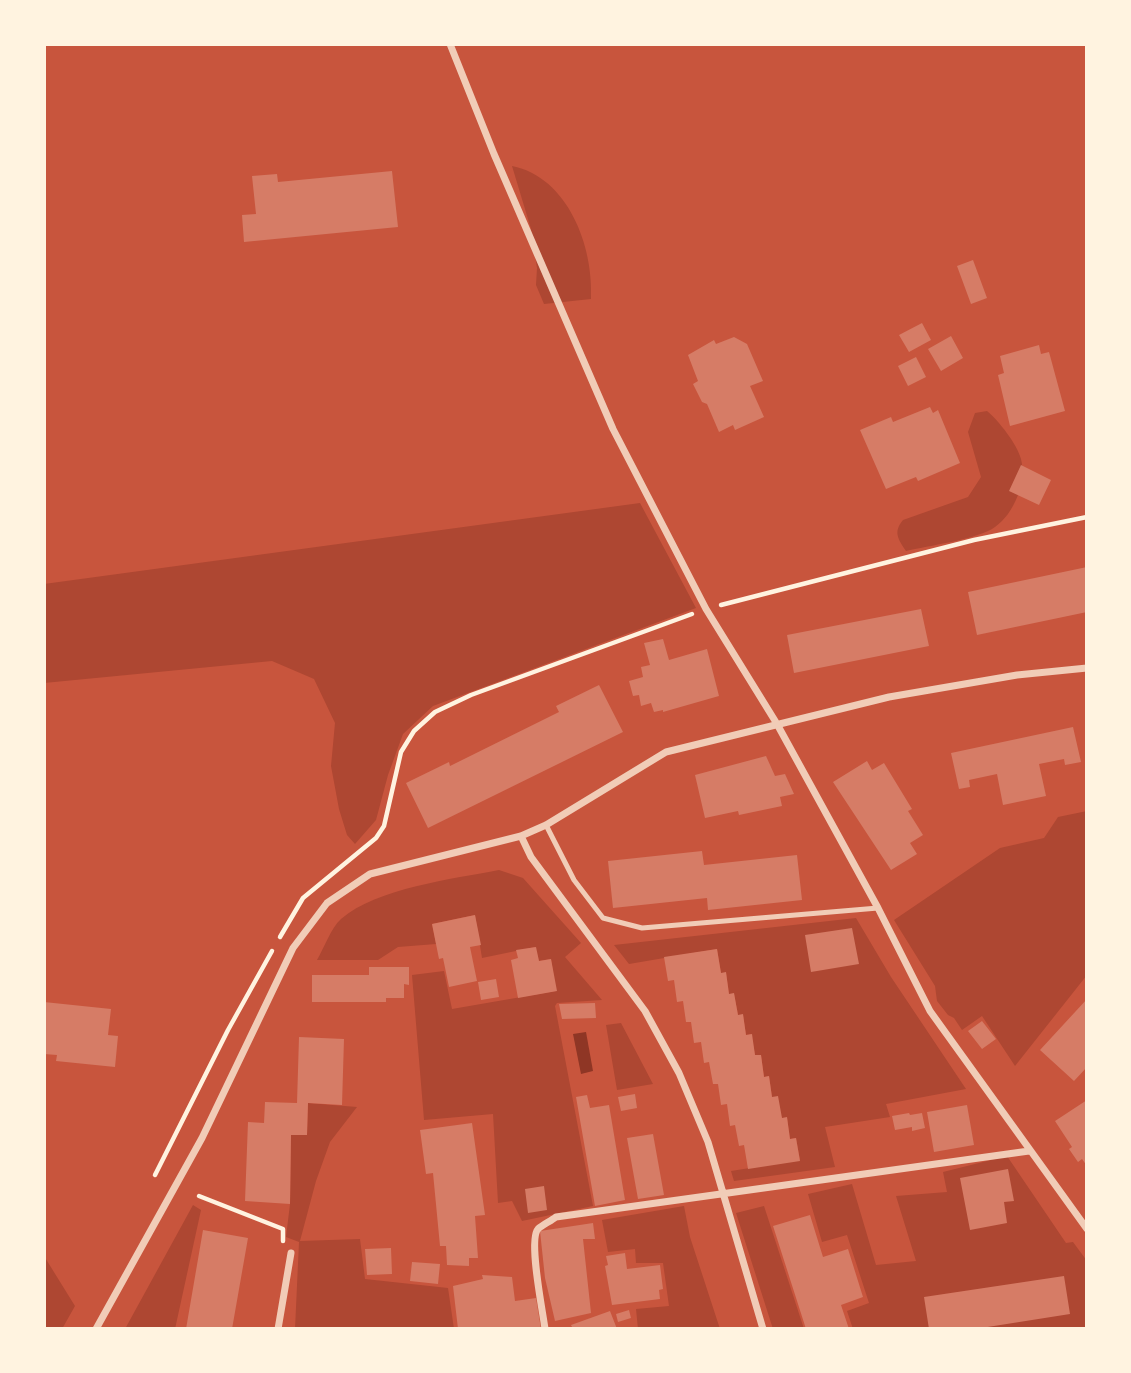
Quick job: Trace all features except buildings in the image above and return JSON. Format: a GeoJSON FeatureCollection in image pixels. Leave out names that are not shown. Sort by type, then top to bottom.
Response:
{"type":"FeatureCollection","features":[{"type":"Feature","properties":{"kind":"street"},"geometry":{"type":"LineString","coordinates":[[450,44],[494,154],[613,429],[706,609],[777,724],[878,908],[930,1011],[1087,1230]]}},
{"type":"Feature","properties":{"kind":"street"},"geometry":{"type":"LineString","coordinates":[[96,1329],[202,1138],[293,948],[327,903],[370,874],[521,836],[546,825],[666,752],[889,697],[956,684],[1087,668]]}},
{"type":"Feature","properties":{"kind":"street"},"geometry":{"type":"LineString","coordinates":[[521,836],[531,857],[645,1011],[679,1073],[708,1142],[763,1329]]}},
{"type":"Feature","properties":{"kind":"street"},"geometry":{"type":"LineString","coordinates":[[545,1329],[534,1262],[534,1237],[537,1230],[556,1217],[1029,1151]]}},
{"type":"Feature","properties":{"kind":"street"},"geometry":{"type":"LineString","coordinates":[[278,1329],[291,1253]]}},
{"type":"Feature","properties":{"kind":"lane"},"geometry":{"type":"LineString","coordinates":[[546,825],[574,880],[603,918],[642,929],[878,908]]}},
{"type":"Feature","properties":{"kind":"path"},"geometry":{"type":"LineString","coordinates":[[155,1175],[228,1030],[303,898],[376,838],[384,825],[401,752],[415,731],[435,712],[471,695],[706,609],[974,540],[1087,517]]}},
{"type":"Feature","properties":{"kind":"path"},"geometry":{"type":"LineString","coordinates":[[199,1196],[283,1229]]}},
{"type":"Feature","properties":{"kind":"shaded area"},"geometry":{"type":"Polygon","coordinates":[[[512,166],[532,173],[548,184],[574,217],[588,258],[591,299],[544,304],[536,285],[537,268],[531,229],[512,166]]]}},
{"type":"Feature","properties":{"kind":"shaded area"},"geometry":{"type":"Polygon","coordinates":[[[987,411],[1007,433],[1021,459],[1022,478],[1013,506],[1002,521],[987,531],[965,539],[906,551],[898,536],[898,528],[903,520],[968,497],[981,477],[968,432],[975,413],[987,411]]]}},
{"type":"Feature","properties":{"kind":"shaded area"},"geometry":{"type":"Polygon","coordinates":[[[640,503],[696,608],[433,706],[403,734],[376,820],[355,844],[347,835],[339,809],[331,766],[335,723],[314,679],[272,661],[44,683],[44,584],[640,503]]]}},
{"type":"Feature","properties":{"kind":"shaded area"},"geometry":{"type":"Polygon","coordinates":[[[1087,811],[1087,975],[1015,1066],[982,1016],[962,1030],[954,1018],[948,1015],[937,1001],[935,986],[894,920],[1000,848],[1044,838],[1058,817],[1087,811]]]}},
{"type":"Feature","properties":{"kind":"shaded area"},"geometry":{"type":"Polygon","coordinates":[[[499,870],[523,878],[581,943],[565,957],[602,1000],[557,1003],[555,1006],[593,1206],[522,1221],[512,1201],[498,1203],[493,1114],[424,1120],[412,975],[444,971],[452,1009],[556,991],[551,959],[539,961],[535,947],[482,958],[475,915],[432,924],[436,944],[398,947],[378,960],[317,960],[337,923],[356,908],[416,886],[499,870]]]}},
{"type":"Feature","properties":{"kind":"shaded area"},"geometry":{"type":"Polygon","coordinates":[[[856,918],[891,977],[966,1089],[886,1104],[890,1117],[825,1127],[835,1167],[734,1181],[731,1171],[800,1160],[796,1138],[790,1139],[787,1118],[782,1118],[772,1097],[769,1076],[764,1077],[761,1055],[755,1055],[751,1034],[746,1035],[743,1015],[738,1015],[734,994],[729,994],[726,973],[721,973],[717,949],[629,964],[614,945],[856,918]]]}},
{"type":"Feature","properties":{"kind":"shaded area"},"geometry":{"type":"Polygon","coordinates":[[[621,1023],[653,1084],[617,1090],[606,1025],[621,1023]]]}},
{"type":"Feature","properties":{"kind":"shaded area"},"geometry":{"type":"Polygon","coordinates":[[[586,1032],[593,1071],[581,1074],[573,1034],[586,1032]]]}},
{"type":"Feature","properties":{"kind":"shaded area"},"geometry":{"type":"Polygon","coordinates":[[[308,1103],[357,1107],[330,1142],[300,1241],[360,1239],[365,1279],[448,1288],[454,1329],[295,1329],[299,1242],[286,1237],[290,1204],[291,1135],[307,1135],[308,1103]]]}},
{"type":"Feature","properties":{"kind":"shaded area"},"geometry":{"type":"Polygon","coordinates":[[[1007,1156],[1066,1243],[1073,1242],[1087,1261],[1087,1329],[853,1329],[847,1311],[869,1303],[847,1235],[822,1242],[808,1194],[852,1184],[876,1265],[916,1261],[896,1196],[947,1192],[943,1172],[1007,1156]]]}},
{"type":"Feature","properties":{"kind":"shaded area"},"geometry":{"type":"Polygon","coordinates":[[[193,1205],[201,1210],[175,1329],[125,1329],[193,1205]]]}},
{"type":"Feature","properties":{"kind":"shaded area"},"geometry":{"type":"Polygon","coordinates":[[[684,1206],[690,1237],[720,1329],[638,1329],[636,1309],[669,1306],[663,1263],[636,1263],[635,1249],[608,1252],[602,1220],[684,1206]]]}},
{"type":"Feature","properties":{"kind":"shaded area"},"geometry":{"type":"Polygon","coordinates":[[[764,1206],[804,1329],[773,1329],[736,1213],[764,1206]]]}},
{"type":"Feature","properties":{"kind":"shaded area"},"geometry":{"type":"Polygon","coordinates":[[[44,1256],[75,1306],[62,1329],[44,1329],[44,1256]]]}}]}
